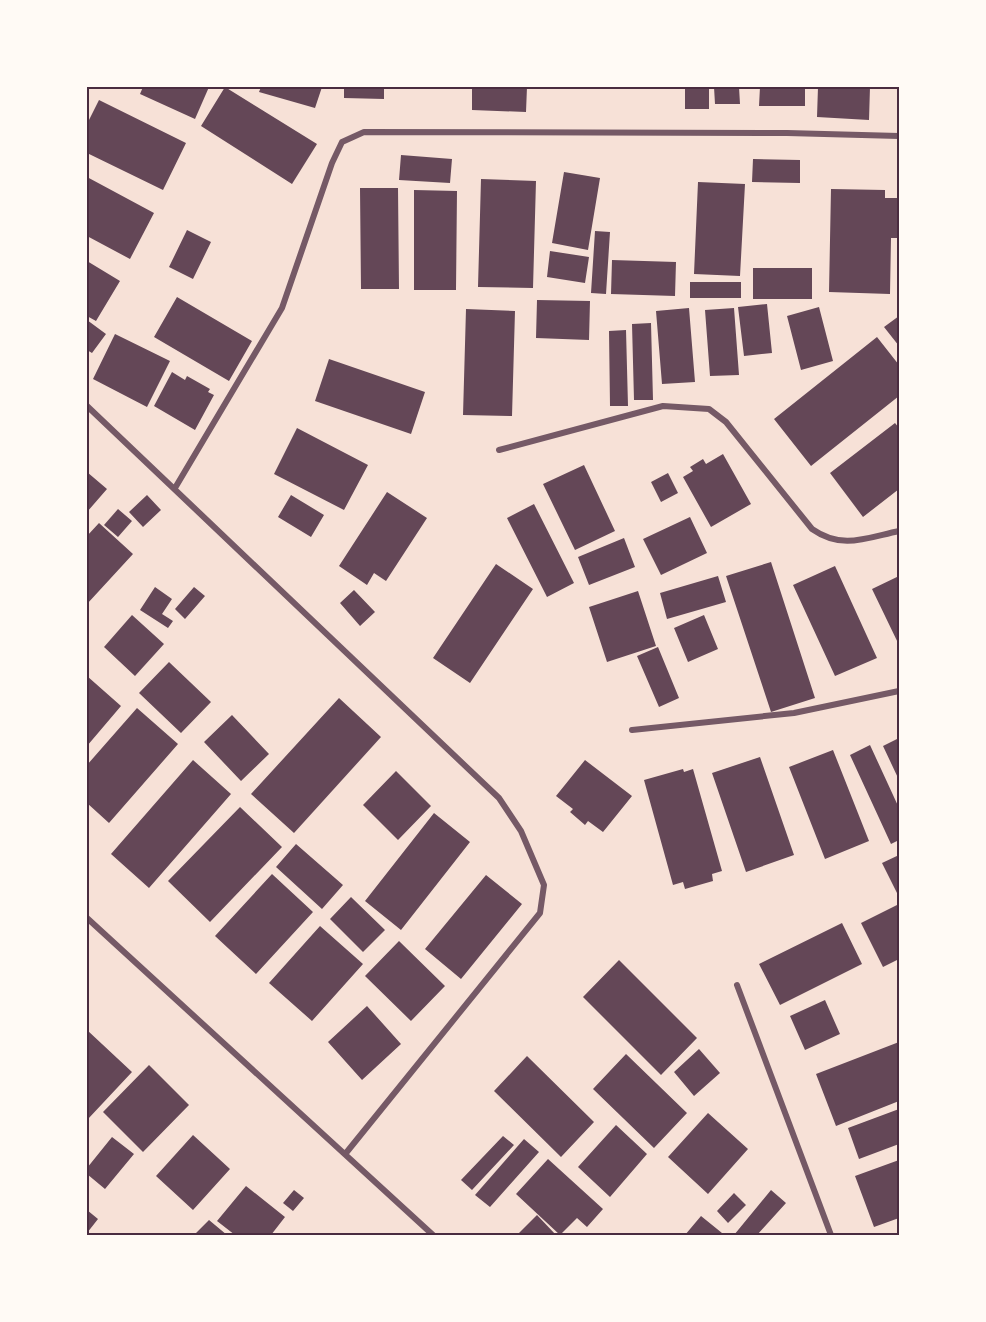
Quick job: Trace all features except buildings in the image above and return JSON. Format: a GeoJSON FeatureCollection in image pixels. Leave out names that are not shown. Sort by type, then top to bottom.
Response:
{"type":"FeatureCollection","features":[{"type":"Feature","properties":{"kind":"street"},"geometry":{"type":"LineString","coordinates":[[175,488],[282,308],[332,164],[342,142],[364,132],[787,133],[899,136]]}},
{"type":"Feature","properties":{"kind":"street"},"geometry":{"type":"LineString","coordinates":[[87,405],[499,798],[521,831],[544,885],[540,913],[346,1153]]}},
{"type":"Feature","properties":{"kind":"street"},"geometry":{"type":"LineString","coordinates":[[499,450],[663,406],[709,409],[726,422],[812,529],[827,539],[849,542],[899,531]]}},
{"type":"Feature","properties":{"kind":"street"},"geometry":{"type":"LineString","coordinates":[[632,730],[794,713],[899,691]]}},
{"type":"Feature","properties":{"kind":"street"},"geometry":{"type":"LineString","coordinates":[[87,918],[433,1235]]}},
{"type":"Feature","properties":{"kind":"street"},"geometry":{"type":"LineString","coordinates":[[737,985],[831,1235]]}}]}
